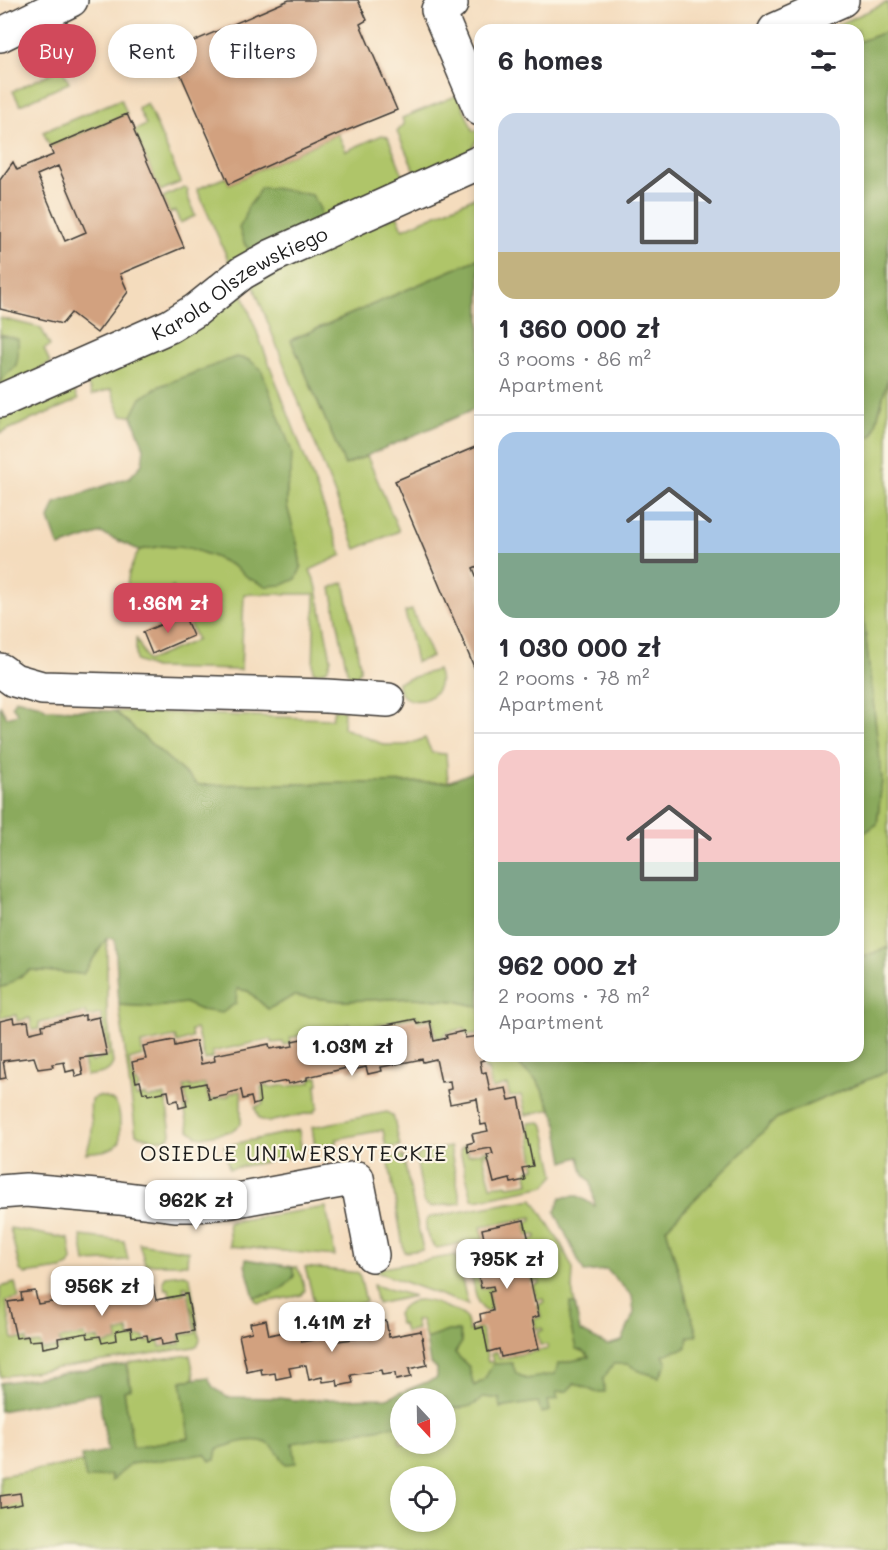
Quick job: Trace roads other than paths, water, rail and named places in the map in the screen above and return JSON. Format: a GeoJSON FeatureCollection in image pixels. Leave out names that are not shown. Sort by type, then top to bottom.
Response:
{"type":"FeatureCollection","features":[{"type":"Feature","properties":{"kind":"street"},"geometry":{"type":"LineString","coordinates":[[449,0],[451,4],[438,10],[474,95]]}},
{"type":"Feature","properties":{"kind":"street"},"geometry":{"type":"LineString","coordinates":[[788,24],[842,0]]}},
{"type":"Feature","properties":{"kind":"street"},"geometry":{"type":"LineString","coordinates":[[0,35],[64,1]]}},
{"type":"Feature","properties":{"kind":"street","name":"Karola Olszewskiego"},"geometry":{"type":"LineString","coordinates":[[0,402],[170,326],[196,310],[242,273],[272,256],[474,165]]}},
{"type":"Feature","properties":{"kind":"street"},"geometry":{"type":"LineString","coordinates":[[0,670],[14,680],[42,688],[326,696],[388,700]]}},
{"type":"Feature","properties":{"kind":"street"},"geometry":{"type":"LineString","coordinates":[[0,1192],[26,1190],[175,1205],[196,1205],[232,1201],[357,1178],[372,1255]]}},
{"type":"Feature","properties":{"kind":"district","name":"OSIEDLE UNIWERSYTECKIE"},"geometry":{"type":"Point","coordinates":[294,1152]}}]}
